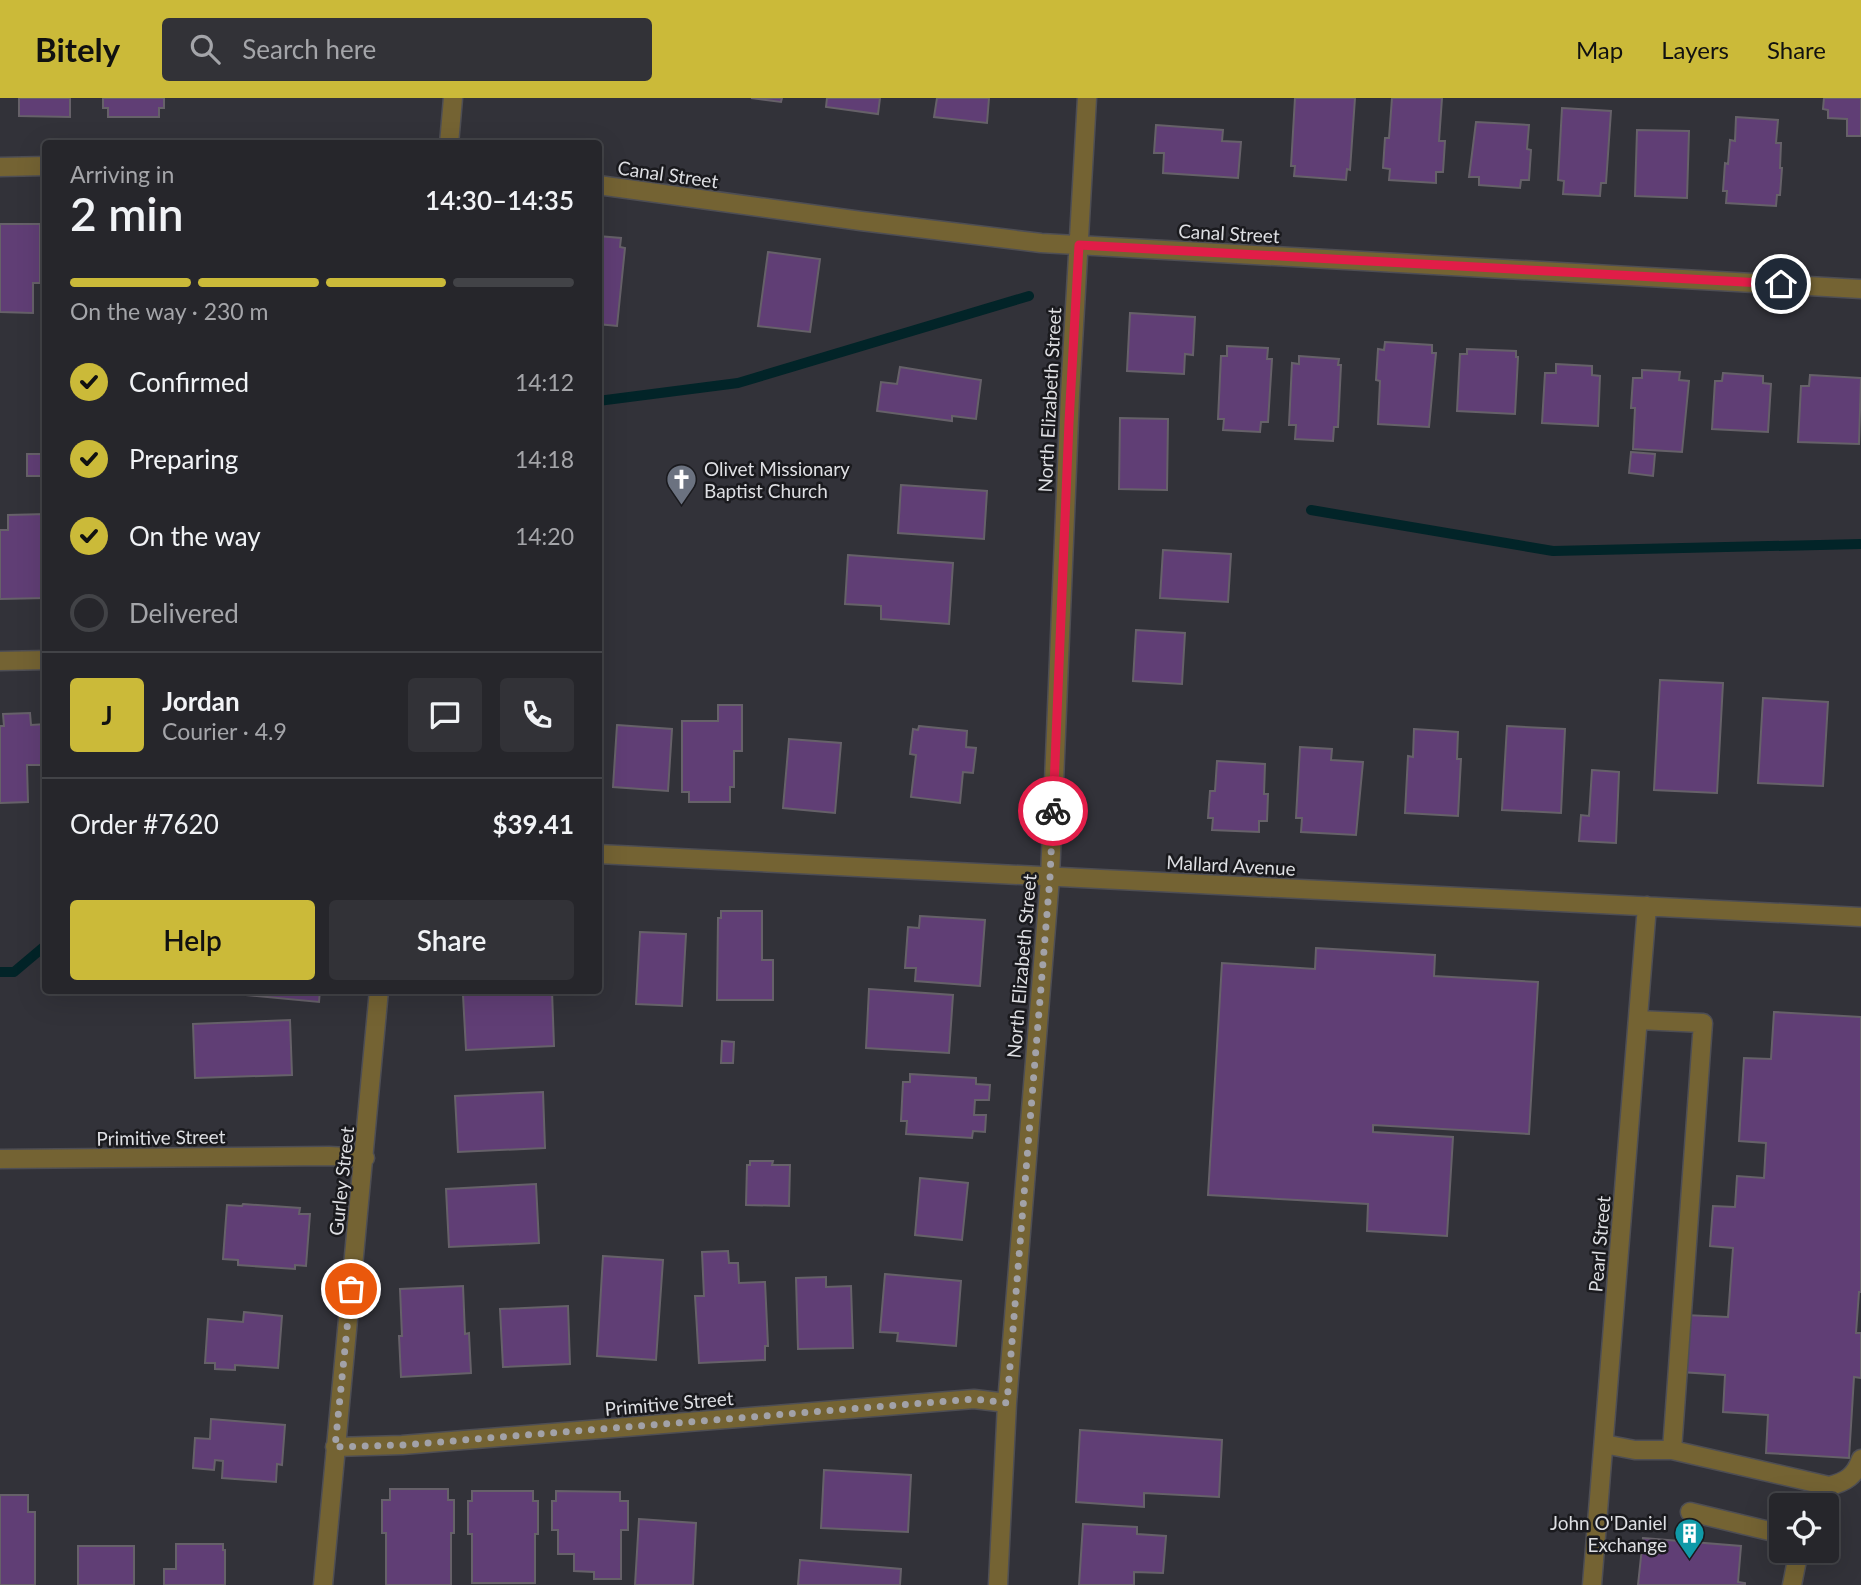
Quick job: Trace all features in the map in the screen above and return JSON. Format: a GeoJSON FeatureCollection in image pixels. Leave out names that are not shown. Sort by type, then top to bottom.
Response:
{"type":"FeatureCollection","features":[{"type":"Feature","properties":{"kind":"street"},"geometry":{"type":"LineString","coordinates":[[449,140],[453,98]]}},
{"type":"Feature","properties":{"kind":"street","name":"North Elizabeth Street"},"geometry":{"type":"LineString","coordinates":[[998,1585],[1007,1403],[1050,877],[1069,409],[1087,98]]}},
{"type":"Feature","properties":{"kind":"street"},"geometry":{"type":"LineString","coordinates":[[0,167],[42,166]]}},
{"type":"Feature","properties":{"kind":"street","name":"Canal Street"},"geometry":{"type":"LineString","coordinates":[[602,186],[861,222],[1079,245],[1861,289]]}},
{"type":"Feature","properties":{"kind":"street"},"geometry":{"type":"LineString","coordinates":[[0,661],[42,660]]}},
{"type":"Feature","properties":{"kind":"street","name":"Mallard Avenue"},"geometry":{"type":"LineString","coordinates":[[602,854],[1861,917]]}},
{"type":"Feature","properties":{"kind":"street","name":"Pearl Street"},"geometry":{"type":"LineString","coordinates":[[1592,1585],[1647,906]]}},
{"type":"Feature","properties":{"kind":"street","name":"Gurley Street"},"geometry":{"type":"LineString","coordinates":[[323,1585],[379,994]]}},
{"type":"Feature","properties":{"kind":"street"},"geometry":{"type":"LineString","coordinates":[[1638,1020],[1703,1023],[1672,1450]]}},
{"type":"Feature","properties":{"kind":"street","name":"Primitive Street"},"geometry":{"type":"LineString","coordinates":[[0,1159],[328,1156],[365,1158]]}},
{"type":"Feature","properties":{"kind":"street","name":"Primitive Street"},"geometry":{"type":"LineString","coordinates":[[335,1447],[402,1445],[974,1399],[1007,1403]]}},
{"type":"Feature","properties":{"kind":"street"},"geometry":{"type":"LineString","coordinates":[[1604,1444],[1635,1450],[1672,1450],[1829,1486],[1847,1482],[1858,1469],[1861,1459]]}},
{"type":"Feature","properties":{"kind":"street"},"geometry":{"type":"LineString","coordinates":[[1690,1511],[1769,1531]]}},
{"type":"Feature","properties":{"kind":"street"},"geometry":{"type":"LineString","coordinates":[[1792,1585],[1796,1563]]}},
{"type":"Feature","properties":{"kind":"building"},"geometry":{"type":"Polygon","coordinates":[[[19,98],[70,98],[70,117],[19,116],[19,98]]]}},
{"type":"Feature","properties":{"kind":"building"},"geometry":{"type":"Polygon","coordinates":[[[103,98],[164,98],[164,108],[159,108],[159,117],[108,117],[108,108],[103,108],[103,98]]]}},
{"type":"Feature","properties":{"kind":"building"},"geometry":{"type":"Polygon","coordinates":[[[751,98],[782,98],[781,102],[751,98]]]}},
{"type":"Feature","properties":{"kind":"building"},"geometry":{"type":"Polygon","coordinates":[[[827,98],[880,98],[878,114],[826,107],[827,98]]]}},
{"type":"Feature","properties":{"kind":"building"},"geometry":{"type":"Polygon","coordinates":[[[937,98],[989,98],[987,123],[934,117],[937,98]]]}},
{"type":"Feature","properties":{"kind":"building"},"geometry":{"type":"Polygon","coordinates":[[[1295,98],[1355,98],[1350,170],[1347,169],[1346,180],[1294,176],[1295,166],[1291,166],[1295,98]]]}},
{"type":"Feature","properties":{"kind":"building"},"geometry":{"type":"Polygon","coordinates":[[[1392,98],[1442,98],[1439,141],[1445,141],[1443,172],[1436,172],[1436,183],[1389,180],[1390,169],[1383,168],[1385,138],[1389,138],[1392,98]]]}},
{"type":"Feature","properties":{"kind":"building"},"geometry":{"type":"Polygon","coordinates":[[[1824,98],[1861,98],[1861,136],[1847,136],[1847,119],[1828,118],[1828,110],[1823,109],[1824,98]]]}},
{"type":"Feature","properties":{"kind":"building"},"geometry":{"type":"Polygon","coordinates":[[[1562,108],[1611,111],[1606,183],[1601,183],[1600,196],[1563,194],[1564,181],[1558,180],[1562,108]]]}},
{"type":"Feature","properties":{"kind":"building"},"geometry":{"type":"Polygon","coordinates":[[[1736,117],[1778,120],[1776,143],[1781,143],[1782,168],[1780,195],[1777,195],[1776,206],[1726,203],[1727,191],[1723,191],[1725,163],[1728,164],[1730,140],[1735,141],[1736,117]]]}},
{"type":"Feature","properties":{"kind":"building"},"geometry":{"type":"Polygon","coordinates":[[[1476,122],[1529,125],[1529,180],[1521,180],[1520,188],[1479,185],[1479,177],[1469,177],[1476,122]]]}},
{"type":"Feature","properties":{"kind":"building"},"geometry":{"type":"Polygon","coordinates":[[[1156,125],[1223,130],[1222,141],[1241,142],[1238,178],[1163,173],[1164,153],[1154,153],[1156,125]]]}},
{"type":"Feature","properties":{"kind":"building"},"geometry":{"type":"Polygon","coordinates":[[[1637,130],[1689,131],[1687,198],[1635,196],[1637,130]]]}},
{"type":"Feature","properties":{"kind":"building"},"geometry":{"type":"Polygon","coordinates":[[[0,224],[40,224],[40,283],[33,283],[33,313],[0,312],[0,224]]]}},
{"type":"Feature","properties":{"kind":"building"},"geometry":{"type":"Polygon","coordinates":[[[602,236],[621,238],[620,247],[625,248],[617,326],[602,324],[602,236]]]}},
{"type":"Feature","properties":{"kind":"building"},"geometry":{"type":"Polygon","coordinates":[[[768,252],[820,259],[810,332],[758,326],[768,252]]]}},
{"type":"Feature","properties":{"kind":"building"},"geometry":{"type":"Polygon","coordinates":[[[1130,313],[1195,317],[1193,355],[1185,354],[1184,374],[1127,371],[1130,313]]]}},
{"type":"Feature","properties":{"kind":"building"},"geometry":{"type":"Polygon","coordinates":[[[1385,342],[1432,345],[1432,353],[1436,353],[1429,427],[1378,424],[1378,349],[1384,350],[1385,342]]]}},
{"type":"Feature","properties":{"kind":"building"},"geometry":{"type":"Polygon","coordinates":[[[1227,346],[1268,348],[1267,359],[1272,359],[1268,422],[1261,422],[1260,432],[1223,430],[1224,419],[1218,419],[1221,356],[1227,356],[1227,346]]]}},
{"type":"Feature","properties":{"kind":"building"},"geometry":{"type":"Polygon","coordinates":[[[1467,349],[1516,351],[1515,414],[1457,411],[1460,354],[1467,354],[1467,349]]]}},
{"type":"Feature","properties":{"kind":"building"},"geometry":{"type":"Polygon","coordinates":[[[1299,356],[1339,359],[1338,427],[1334,427],[1333,441],[1295,439],[1296,425],[1289,425],[1292,363],[1299,364],[1299,356]]]}},
{"type":"Feature","properties":{"kind":"building"},"geometry":{"type":"Polygon","coordinates":[[[1556,364],[1592,366],[1592,375],[1600,376],[1598,426],[1542,423],[1545,373],[1556,373],[1556,364]]]}},
{"type":"Feature","properties":{"kind":"building"},"geometry":{"type":"Polygon","coordinates":[[[900,367],[981,380],[976,419],[952,416],[952,421],[877,411],[881,382],[897,384],[900,367]]]}},
{"type":"Feature","properties":{"kind":"building"},"geometry":{"type":"Polygon","coordinates":[[[1642,370],[1680,372],[1679,380],[1689,381],[1682,452],[1633,449],[1633,378],[1642,378],[1642,370]]]}},
{"type":"Feature","properties":{"kind":"building"},"geometry":{"type":"Polygon","coordinates":[[[1723,373],[1763,376],[1763,383],[1771,384],[1768,432],[1712,429],[1715,381],[1722,381],[1723,373]]]}},
{"type":"Feature","properties":{"kind":"building"},"geometry":{"type":"Polygon","coordinates":[[[1810,375],[1861,378],[1859,444],[1798,442],[1801,386],[1809,386],[1810,375]]]}},
{"type":"Feature","properties":{"kind":"building"},"geometry":{"type":"Polygon","coordinates":[[[1120,418],[1168,419],[1167,490],[1119,489],[1120,418]]]}},
{"type":"Feature","properties":{"kind":"building"},"geometry":{"type":"Polygon","coordinates":[[[1631,452],[1655,454],[1653,476],[1629,473],[1631,452]]]}},
{"type":"Feature","properties":{"kind":"building"},"geometry":{"type":"Polygon","coordinates":[[[27,454],[42,454],[42,476],[27,476],[27,454]]]}},
{"type":"Feature","properties":{"kind":"building"},"geometry":{"type":"Polygon","coordinates":[[[901,485],[987,491],[984,539],[898,533],[901,485]]]}},
{"type":"Feature","properties":{"kind":"building"},"geometry":{"type":"Polygon","coordinates":[[[42,514],[42,598],[0,599],[0,530],[8,530],[8,515],[42,514]]]}},
{"type":"Feature","properties":{"kind":"building"},"geometry":{"type":"Polygon","coordinates":[[[1163,550],[1231,554],[1228,602],[1160,598],[1163,550]]]}},
{"type":"Feature","properties":{"kind":"building"},"geometry":{"type":"Polygon","coordinates":[[[848,555],[953,563],[949,624],[881,619],[881,606],[845,604],[848,555]]]}},
{"type":"Feature","properties":{"kind":"building"},"geometry":{"type":"Polygon","coordinates":[[[1136,630],[1185,633],[1182,684],[1133,681],[1136,630]]]}},
{"type":"Feature","properties":{"kind":"building"},"geometry":{"type":"Polygon","coordinates":[[[1660,680],[1723,683],[1717,793],[1654,790],[1660,680]]]}},
{"type":"Feature","properties":{"kind":"building"},"geometry":{"type":"Polygon","coordinates":[[[1763,698],[1828,702],[1823,786],[1758,783],[1763,698]]]}},
{"type":"Feature","properties":{"kind":"building"},"geometry":{"type":"Polygon","coordinates":[[[718,705],[742,705],[742,751],[734,751],[734,787],[730,787],[730,802],[689,802],[689,792],[682,792],[682,721],[718,721],[718,705]]]}},
{"type":"Feature","properties":{"kind":"building"},"geometry":{"type":"Polygon","coordinates":[[[30,713],[31,725],[42,724],[41,765],[27,765],[28,802],[0,803],[0,726],[4,726],[3,714],[30,713]]]}},
{"type":"Feature","properties":{"kind":"building"},"geometry":{"type":"Polygon","coordinates":[[[617,725],[672,729],[668,791],[613,787],[617,725]]]}},
{"type":"Feature","properties":{"kind":"building"},"geometry":{"type":"Polygon","coordinates":[[[919,726],[967,731],[966,747],[976,748],[973,773],[963,772],[960,803],[911,797],[916,755],[910,754],[913,729],[918,730],[919,726]]]}},
{"type":"Feature","properties":{"kind":"building"},"geometry":{"type":"Polygon","coordinates":[[[1507,726],[1565,729],[1561,813],[1502,810],[1507,726]]]}},
{"type":"Feature","properties":{"kind":"building"},"geometry":{"type":"Polygon","coordinates":[[[1414,729],[1458,732],[1457,759],[1461,759],[1458,816],[1405,813],[1408,756],[1413,757],[1414,729]]]}},
{"type":"Feature","properties":{"kind":"building"},"geometry":{"type":"Polygon","coordinates":[[[789,739],[841,743],[835,813],[783,808],[789,739]]]}},
{"type":"Feature","properties":{"kind":"building"},"geometry":{"type":"Polygon","coordinates":[[[1300,747],[1332,749],[1331,760],[1363,762],[1356,835],[1301,832],[1302,818],[1296,818],[1300,747]]]}},
{"type":"Feature","properties":{"kind":"building"},"geometry":{"type":"Polygon","coordinates":[[[1217,761],[1265,764],[1267,821],[1259,821],[1259,832],[1212,830],[1213,818],[1208,818],[1210,791],[1215,791],[1217,761]]]}},
{"type":"Feature","properties":{"kind":"building"},"geometry":{"type":"Polygon","coordinates":[[[1592,770],[1619,772],[1616,843],[1579,841],[1581,815],[1589,816],[1592,770]]]}},
{"type":"Feature","properties":{"kind":"building"},"geometry":{"type":"Polygon","coordinates":[[[721,911],[762,911],[762,960],[773,960],[773,1000],[717,1000],[718,918],[721,918],[721,911]]]}},
{"type":"Feature","properties":{"kind":"building"},"geometry":{"type":"Polygon","coordinates":[[[920,916],[985,920],[980,986],[915,981],[916,968],[905,968],[908,927],[919,928],[920,916]]]}},
{"type":"Feature","properties":{"kind":"building"},"geometry":{"type":"Polygon","coordinates":[[[640,932],[686,934],[682,1006],[636,1004],[640,932]]]}},
{"type":"Feature","properties":{"kind":"building"},"geometry":{"type":"Polygon","coordinates":[[[1316,948],[1435,955],[1434,976],[1538,982],[1529,1134],[1373,1125],[1373,1132],[1453,1137],[1447,1236],[1367,1231],[1368,1204],[1208,1195],[1222,963],[1315,969],[1316,948]]]}},
{"type":"Feature","properties":{"kind":"building"},"geometry":{"type":"Polygon","coordinates":[[[869,989],[953,995],[949,1053],[866,1048],[869,989]]]}},
{"type":"Feature","properties":{"kind":"building"},"geometry":{"type":"Polygon","coordinates":[[[236,994],[320,994],[319,1002],[236,994]]]}},
{"type":"Feature","properties":{"kind":"building"},"geometry":{"type":"Polygon","coordinates":[[[552,994],[554,1046],[466,1050],[463,995],[552,994]]]}},
{"type":"Feature","properties":{"kind":"building"},"geometry":{"type":"Polygon","coordinates":[[[1774,1012],[1861,1017],[1861,1292],[1856,1333],[1861,1333],[1861,1378],[1854,1377],[1849,1458],[1766,1453],[1768,1415],[1723,1412],[1725,1375],[1681,1372],[1685,1315],[1728,1317],[1733,1248],[1710,1246],[1713,1206],[1735,1207],[1737,1176],[1764,1178],[1766,1143],[1739,1141],[1744,1058],[1771,1059],[1774,1012]]]}},
{"type":"Feature","properties":{"kind":"building"},"geometry":{"type":"Polygon","coordinates":[[[290,1020],[292,1075],[195,1078],[193,1024],[290,1020]]]}},
{"type":"Feature","properties":{"kind":"building"},"geometry":{"type":"Polygon","coordinates":[[[722,1041],[734,1042],[733,1063],[721,1063],[722,1041]]]}},
{"type":"Feature","properties":{"kind":"building"},"geometry":{"type":"Polygon","coordinates":[[[910,1074],[976,1078],[976,1084],[990,1085],[989,1100],[975,1100],[974,1115],[986,1115],[985,1132],[973,1131],[972,1138],[906,1134],[907,1121],[901,1121],[903,1082],[910,1082],[910,1074]]]}},
{"type":"Feature","properties":{"kind":"building"},"geometry":{"type":"Polygon","coordinates":[[[543,1092],[545,1148],[458,1152],[455,1096],[543,1092]]]}},
{"type":"Feature","properties":{"kind":"building"},"geometry":{"type":"Polygon","coordinates":[[[750,1161],[773,1161],[772,1165],[790,1165],[789,1206],[746,1205],[747,1165],[750,1165],[750,1161]]]}},
{"type":"Feature","properties":{"kind":"building"},"geometry":{"type":"Polygon","coordinates":[[[920,1178],[968,1183],[962,1240],[915,1235],[920,1178]]]}},
{"type":"Feature","properties":{"kind":"building"},"geometry":{"type":"Polygon","coordinates":[[[536,1184],[539,1243],[449,1247],[446,1189],[536,1184]]]}},
{"type":"Feature","properties":{"kind":"building"},"geometry":{"type":"Polygon","coordinates":[[[227,1205],[300,1208],[299,1214],[310,1214],[306,1266],[295,1265],[295,1269],[238,1265],[238,1260],[223,1259],[227,1205]]]}},
{"type":"Feature","properties":{"kind":"building"},"geometry":{"type":"Polygon","coordinates":[[[728,1251],[729,1263],[738,1263],[739,1283],[765,1282],[768,1346],[765,1346],[765,1360],[699,1363],[695,1296],[704,1296],[702,1252],[728,1251]]]}},
{"type":"Feature","properties":{"kind":"building"},"geometry":{"type":"Polygon","coordinates":[[[603,1256],[663,1260],[656,1360],[597,1356],[603,1256]]]}},
{"type":"Feature","properties":{"kind":"building"},"geometry":{"type":"Polygon","coordinates":[[[885,1274],[961,1281],[956,1346],[897,1341],[898,1333],[880,1332],[885,1274]]]}},
{"type":"Feature","properties":{"kind":"building"},"geometry":{"type":"Polygon","coordinates":[[[826,1277],[826,1287],[851,1286],[853,1348],[798,1349],[796,1278],[826,1277]]]}},
{"type":"Feature","properties":{"kind":"building"},"geometry":{"type":"Polygon","coordinates":[[[463,1286],[465,1334],[469,1333],[471,1373],[401,1377],[400,1289],[463,1286]]]}},
{"type":"Feature","properties":{"kind":"building"},"geometry":{"type":"Polygon","coordinates":[[[568,1306],[570,1364],[503,1367],[500,1309],[568,1306]]]}},
{"type":"Feature","properties":{"kind":"building"},"geometry":{"type":"Polygon","coordinates":[[[244,1312],[282,1316],[278,1368],[235,1365],[235,1370],[215,1369],[215,1363],[205,1363],[208,1319],[243,1322],[244,1312]]]}},
{"type":"Feature","properties":{"kind":"building"},"geometry":{"type":"Polygon","coordinates":[[[211,1419],[285,1425],[282,1465],[277,1464],[276,1482],[222,1478],[223,1461],[215,1460],[214,1470],[193,1468],[195,1438],[210,1439],[211,1419]]]}},
{"type":"Feature","properties":{"kind":"building"},"geometry":{"type":"Polygon","coordinates":[[[1080,1430],[1222,1440],[1219,1497],[1144,1493],[1144,1507],[1076,1502],[1080,1430]]]}},
{"type":"Feature","properties":{"kind":"building"},"geometry":{"type":"Polygon","coordinates":[[[824,1470],[911,1475],[908,1532],[821,1528],[824,1470]]]}},
{"type":"Feature","properties":{"kind":"building"},"geometry":{"type":"Polygon","coordinates":[[[390,1489],[448,1489],[448,1500],[454,1500],[451,1585],[386,1585],[386,1533],[382,1533],[382,1500],[390,1500],[390,1489]]]}},
{"type":"Feature","properties":{"kind":"building"},"geometry":{"type":"Polygon","coordinates":[[[472,1491],[533,1491],[533,1501],[538,1501],[535,1583],[472,1583],[472,1534],[468,1534],[468,1501],[472,1501],[472,1491]]]}},
{"type":"Feature","properties":{"kind":"building"},"geometry":{"type":"Polygon","coordinates":[[[556,1491],[620,1492],[620,1501],[628,1501],[628,1530],[621,1530],[621,1579],[594,1579],[594,1572],[574,1571],[574,1554],[558,1554],[558,1530],[552,1530],[552,1501],[556,1501],[556,1491]]]}},
{"type":"Feature","properties":{"kind":"building"},"geometry":{"type":"Polygon","coordinates":[[[0,1495],[28,1495],[28,1512],[35,1512],[35,1585],[0,1585],[0,1495]]]}},
{"type":"Feature","properties":{"kind":"building"},"geometry":{"type":"Polygon","coordinates":[[[639,1519],[696,1523],[693,1585],[635,1585],[639,1519]]]}},
{"type":"Feature","properties":{"kind":"building"},"geometry":{"type":"Polygon","coordinates":[[[1083,1524],[1137,1527],[1137,1534],[1166,1536],[1163,1573],[1134,1572],[1134,1585],[1079,1585],[1083,1524]]]}},
{"type":"Feature","properties":{"kind":"building","name":"John O'Daniel Exchange"},"geometry":{"type":"Polygon","coordinates":[[[1643,1538],[1741,1546],[1738,1582],[1745,1585],[1638,1585],[1643,1538]]]}},
{"type":"Feature","properties":{"kind":"building"},"geometry":{"type":"Polygon","coordinates":[[[176,1544],[223,1544],[225,1585],[164,1585],[164,1569],[176,1569],[176,1544]]]}},
{"type":"Feature","properties":{"kind":"building"},"geometry":{"type":"Polygon","coordinates":[[[78,1546],[134,1546],[134,1585],[78,1585],[78,1546]]]}},
{"type":"Feature","properties":{"kind":"building"},"geometry":{"type":"Polygon","coordinates":[[[800,1560],[901,1569],[900,1585],[798,1585],[800,1560]]]}},
{"type":"Feature","properties":{"kind":"waterway"},"geometry":{"type":"LineString","coordinates":[[602,400],[738,383],[1029,296]]}},
{"type":"Feature","properties":{"kind":"waterway"},"geometry":{"type":"LineString","coordinates":[[1311,510],[1553,551],[1861,544]]}},
{"type":"Feature","properties":{"kind":"waterway"},"geometry":{"type":"LineString","coordinates":[[0,972],[14,972],[42,948]]}},
{"type":"Feature","properties":{"kind":"way so far"},"geometry":{"type":"LineString","coordinates":[[351,1289],[335,1447],[402,1445],[974,1399],[1007,1403],[1050,877],[1053,811]]}},
{"type":"Feature","properties":{"kind":"place","name":"Olivet Missionary Baptist Church"},"geometry":{"type":"Point","coordinates":[681,506]}},
{"type":"Feature","properties":{"kind":"place","name":"John O'Daniel Exchange"},"geometry":{"type":"Point","coordinates":[1690,1560]}},
{"type":"Feature","properties":{"kind":"route"},"geometry":{"type":"LineString","coordinates":[[1053,811],[1079,245],[1781,284]]}}]}
